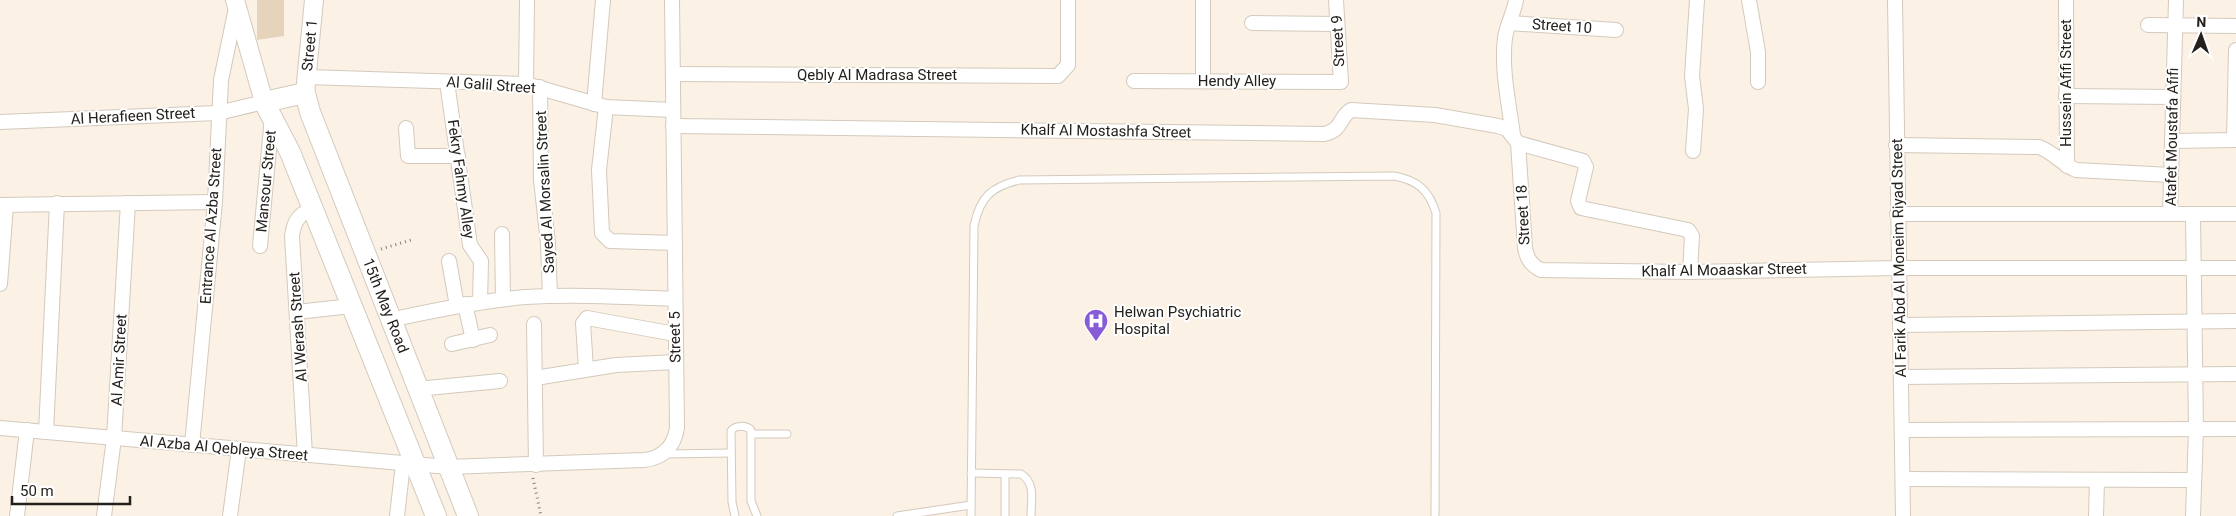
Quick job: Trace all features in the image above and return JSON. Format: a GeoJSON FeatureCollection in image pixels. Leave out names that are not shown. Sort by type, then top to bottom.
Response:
{"type":"FeatureCollection","features":[{"type":"Feature","properties":{"kind":"main road"},"geometry":{"type":"LineString","coordinates":[[268,109],[306,85]]}},
{"type":"Feature","properties":{"kind":"main road","name":"15th May Road"},"geometry":{"type":"LineString","coordinates":[[306,85],[310,112],[468,516]]}},
{"type":"Feature","properties":{"kind":"main road","name":"15th May Road"},"geometry":{"type":"LineString","coordinates":[[268,109],[290,152],[351,306],[409,464],[436,516]]}},
{"type":"Feature","properties":{"kind":"street","name":"Street 1"},"geometry":{"type":"LineString","coordinates":[[306,85],[314,0]]}},
{"type":"Feature","properties":{"kind":"street","name":"Sayed Al Morsalin Street"},"geometry":{"type":"LineString","coordinates":[[527,0],[542,195],[548,243],[550,296]]}},
{"type":"Feature","properties":{"kind":"street"},"geometry":{"type":"LineString","coordinates":[[604,0],[599,170],[602,233],[610,241],[675,243]]}},
{"type":"Feature","properties":{"kind":"street","name":"Street 5"},"geometry":{"type":"LineString","coordinates":[[663,454],[673,443],[676,428],[672,0]]}},
{"type":"Feature","properties":{"kind":"street","name":"Qebly Al Madrasa Street"},"geometry":{"type":"LineString","coordinates":[[673,74],[1058,76],[1064,72],[1069,58],[1068,0]]}},
{"type":"Feature","properties":{"kind":"street"},"geometry":{"type":"LineString","coordinates":[[1203,0],[1203,81]]}},
{"type":"Feature","properties":{"kind":"street","name":"Street 9"},"geometry":{"type":"LineString","coordinates":[[1336,0],[1341,82]]}},
{"type":"Feature","properties":{"kind":"street","name":"Street 18"},"geometry":{"type":"LineString","coordinates":[[1516,0],[1505,36],[1505,77],[1516,139],[1527,258],[1532,266],[1550,272]]}},
{"type":"Feature","properties":{"kind":"street"},"geometry":{"type":"LineString","coordinates":[[1694,151],[1696,100],[1692,76],[1697,0]]}},
{"type":"Feature","properties":{"kind":"street"},"geometry":{"type":"LineString","coordinates":[[1749,0],[1758,52],[1758,82]]}},
{"type":"Feature","properties":{"kind":"street","name":"Al Farik Abd Al Moneim Riyad Street"},"geometry":{"type":"LineString","coordinates":[[1895,0],[1903,516]]}},
{"type":"Feature","properties":{"kind":"street","name":"Hussein Afifi Street"},"geometry":{"type":"LineString","coordinates":[[2066,0],[2067,166]]}},
{"type":"Feature","properties":{"kind":"street","name":"Atafet Moustafa Afifi"},"geometry":{"type":"LineString","coordinates":[[2170,214],[2176,0]]}},
{"type":"Feature","properties":{"kind":"street","name":"Mansour Street"},"geometry":{"type":"LineString","coordinates":[[235,4],[268,109],[260,246]]}},
{"type":"Feature","properties":{"kind":"street","name":"Entrance Al Azba Street"},"geometry":{"type":"LineString","coordinates":[[192,445],[215,202],[221,80],[235,4]]}},
{"type":"Feature","properties":{"kind":"street"},"geometry":{"type":"LineString","coordinates":[[1252,23],[1337,24]]}},
{"type":"Feature","properties":{"kind":"street","name":"Street 10"},"geometry":{"type":"LineString","coordinates":[[1509,23],[1616,30]]}},
{"type":"Feature","properties":{"kind":"street"},"geometry":{"type":"LineString","coordinates":[[2148,24],[2236,26]]}},
{"type":"Feature","properties":{"kind":"street"},"geometry":{"type":"LineString","coordinates":[[2172,141],[2235,140],[2236,50]]}},
{"type":"Feature","properties":{"kind":"street","name":"Hendy Alley"},"geometry":{"type":"LineString","coordinates":[[1134,81],[1341,82]]}},
{"type":"Feature","properties":{"kind":"street","name":"Al Galil Street"},"geometry":{"type":"LineString","coordinates":[[306,85],[447,82],[533,86],[600,105],[673,110]]}},
{"type":"Feature","properties":{"kind":"street","name":"Fekry Fahmy Alley"},"geometry":{"type":"LineString","coordinates":[[447,82],[470,245],[481,261],[480,302]]}},
{"type":"Feature","properties":{"kind":"street"},"geometry":{"type":"LineString","coordinates":[[2066,96],[2173,97]]}},
{"type":"Feature","properties":{"kind":"street","name":"Al Herafieen Street"},"geometry":{"type":"LineString","coordinates":[[0,122],[218,113],[268,109]]}},
{"type":"Feature","properties":{"kind":"street","name":"Khalf Al Mostashfa Street"},"geometry":{"type":"LineString","coordinates":[[673,126],[1324,134],[1336,130],[1346,114],[1355,110],[1458,118],[1498,126],[1506,129],[1516,139],[1583,161],[1586,167],[1578,201],[1581,208],[1688,230],[1692,236],[1690,272]]}},
{"type":"Feature","properties":{"kind":"street"},"geometry":{"type":"LineString","coordinates":[[406,128],[408,156],[458,156]]}},
{"type":"Feature","properties":{"kind":"street"},"geometry":{"type":"LineString","coordinates":[[1896,145],[2039,147],[2049,151],[2067,166],[2085,172],[2171,175]]}},
{"type":"Feature","properties":{"kind":"street"},"geometry":{"type":"LineString","coordinates":[[0,284],[3,205],[215,202]]}},
{"type":"Feature","properties":{"kind":"street","name":"Al Amir Street"},"geometry":{"type":"LineString","coordinates":[[104,516],[114,438],[128,203]]}},
{"type":"Feature","properties":{"kind":"street"},"geometry":{"type":"LineString","coordinates":[[46,432],[57,204]]}},
{"type":"Feature","properties":{"kind":"street","name":"Al Werash Street"},"geometry":{"type":"LineString","coordinates":[[306,455],[296,312],[293,227],[303,213],[312,209]]}},
{"type":"Feature","properties":{"kind":"street"},"geometry":{"type":"LineString","coordinates":[[1897,214],[2236,214]]}},
{"type":"Feature","properties":{"kind":"street"},"geometry":{"type":"LineString","coordinates":[[2192,214],[2196,429],[2193,516]]}},
{"type":"Feature","properties":{"kind":"street"},"geometry":{"type":"LineString","coordinates":[[502,234],[503,300]]}},
{"type":"Feature","properties":{"kind":"street"},"geometry":{"type":"LineString","coordinates":[[449,261],[472,340]]}},
{"type":"Feature","properties":{"kind":"street","name":"Khalf Al Moaaskar Street"},"geometry":{"type":"LineString","coordinates":[[1550,272],[1690,272],[1899,268],[2236,268]]}},
{"type":"Feature","properties":{"kind":"street"},"geometry":{"type":"LineString","coordinates":[[390,320],[480,302],[550,296],[675,299]]}},
{"type":"Feature","properties":{"kind":"street"},"geometry":{"type":"LineString","coordinates":[[296,312],[351,306]]}},
{"type":"Feature","properties":{"kind":"street"},"geometry":{"type":"LineString","coordinates":[[586,369],[583,323],[588,318],[675,334]]}},
{"type":"Feature","properties":{"kind":"street"},"geometry":{"type":"LineString","coordinates":[[1900,325],[2236,321]]}},
{"type":"Feature","properties":{"kind":"street"},"geometry":{"type":"LineString","coordinates":[[533,465],[534,324]]}},
{"type":"Feature","properties":{"kind":"street"},"geometry":{"type":"LineString","coordinates":[[452,344],[490,335]]}},
{"type":"Feature","properties":{"kind":"street"},"geometry":{"type":"LineString","coordinates":[[535,378],[616,365],[676,362]]}},
{"type":"Feature","properties":{"kind":"street"},"geometry":{"type":"LineString","coordinates":[[1901,377],[2236,374]]}},
{"type":"Feature","properties":{"kind":"street"},"geometry":{"type":"LineString","coordinates":[[417,389],[500,380]]}},
{"type":"Feature","properties":{"kind":"street","name":"Al Azba Al Qebleya Street"},"geometry":{"type":"LineString","coordinates":[[0,428],[448,467]]}},
{"type":"Feature","properties":{"kind":"street"},"geometry":{"type":"LineString","coordinates":[[1902,430],[2236,429]]}},
{"type":"Feature","properties":{"kind":"street"},"geometry":{"type":"LineString","coordinates":[[18,516],[27,430]]}},
{"type":"Feature","properties":{"kind":"street"},"geometry":{"type":"LineString","coordinates":[[230,516],[238,449]]}},
{"type":"Feature","properties":{"kind":"street"},"geometry":{"type":"LineString","coordinates":[[448,467],[644,460],[663,454]]}},
{"type":"Feature","properties":{"kind":"street"},"geometry":{"type":"LineString","coordinates":[[397,516],[409,464]]}},
{"type":"Feature","properties":{"kind":"street"},"geometry":{"type":"LineString","coordinates":[[1903,479],[2194,480]]}},
{"type":"Feature","properties":{"kind":"street"},"geometry":{"type":"LineString","coordinates":[[2096,516],[2097,480]]}},
{"type":"Feature","properties":{"kind":"lane"},"geometry":{"type":"LineString","coordinates":[[971,516],[974,226],[978,208],[988,194],[1002,184],[1019,180],[1394,176],[1409,179],[1422,187],[1432,199],[1436,213],[1435,516]]}},
{"type":"Feature","properties":{"kind":"lane"},"geometry":{"type":"LineString","coordinates":[[735,516],[732,502],[732,428],[749,428],[751,434],[751,501],[757,516]]}},
{"type":"Feature","properties":{"kind":"lane"},"geometry":{"type":"LineString","coordinates":[[751,434],[787,434]]}},
{"type":"Feature","properties":{"kind":"lane"},"geometry":{"type":"LineString","coordinates":[[663,454],[731,452]]}},
{"type":"Feature","properties":{"kind":"lane"},"geometry":{"type":"LineString","coordinates":[[971,474],[1021,474],[1031,484],[1031,516]]}},
{"type":"Feature","properties":{"kind":"lane"},"geometry":{"type":"LineString","coordinates":[[1005,474],[1005,516]]}},
{"type":"Feature","properties":{"kind":"lane"},"geometry":{"type":"LineString","coordinates":[[897,516],[971,505]]}},
{"type":"Feature","properties":{"kind":"path"},"geometry":{"type":"LineString","coordinates":[[384,248],[411,240]]}},
{"type":"Feature","properties":{"kind":"path"},"geometry":{"type":"LineString","coordinates":[[533,465],[541,516]]}},
{"type":"Feature","properties":{"kind":"shaded area"},"geometry":{"type":"Polygon","coordinates":[[[257,0],[284,0],[284,36],[257,40],[257,0]]]}},
{"type":"Feature","properties":{"kind":"place","name":"Helwan Psychiatric Hospital"},"geometry":{"type":"Point","coordinates":[1096,342]}}]}
